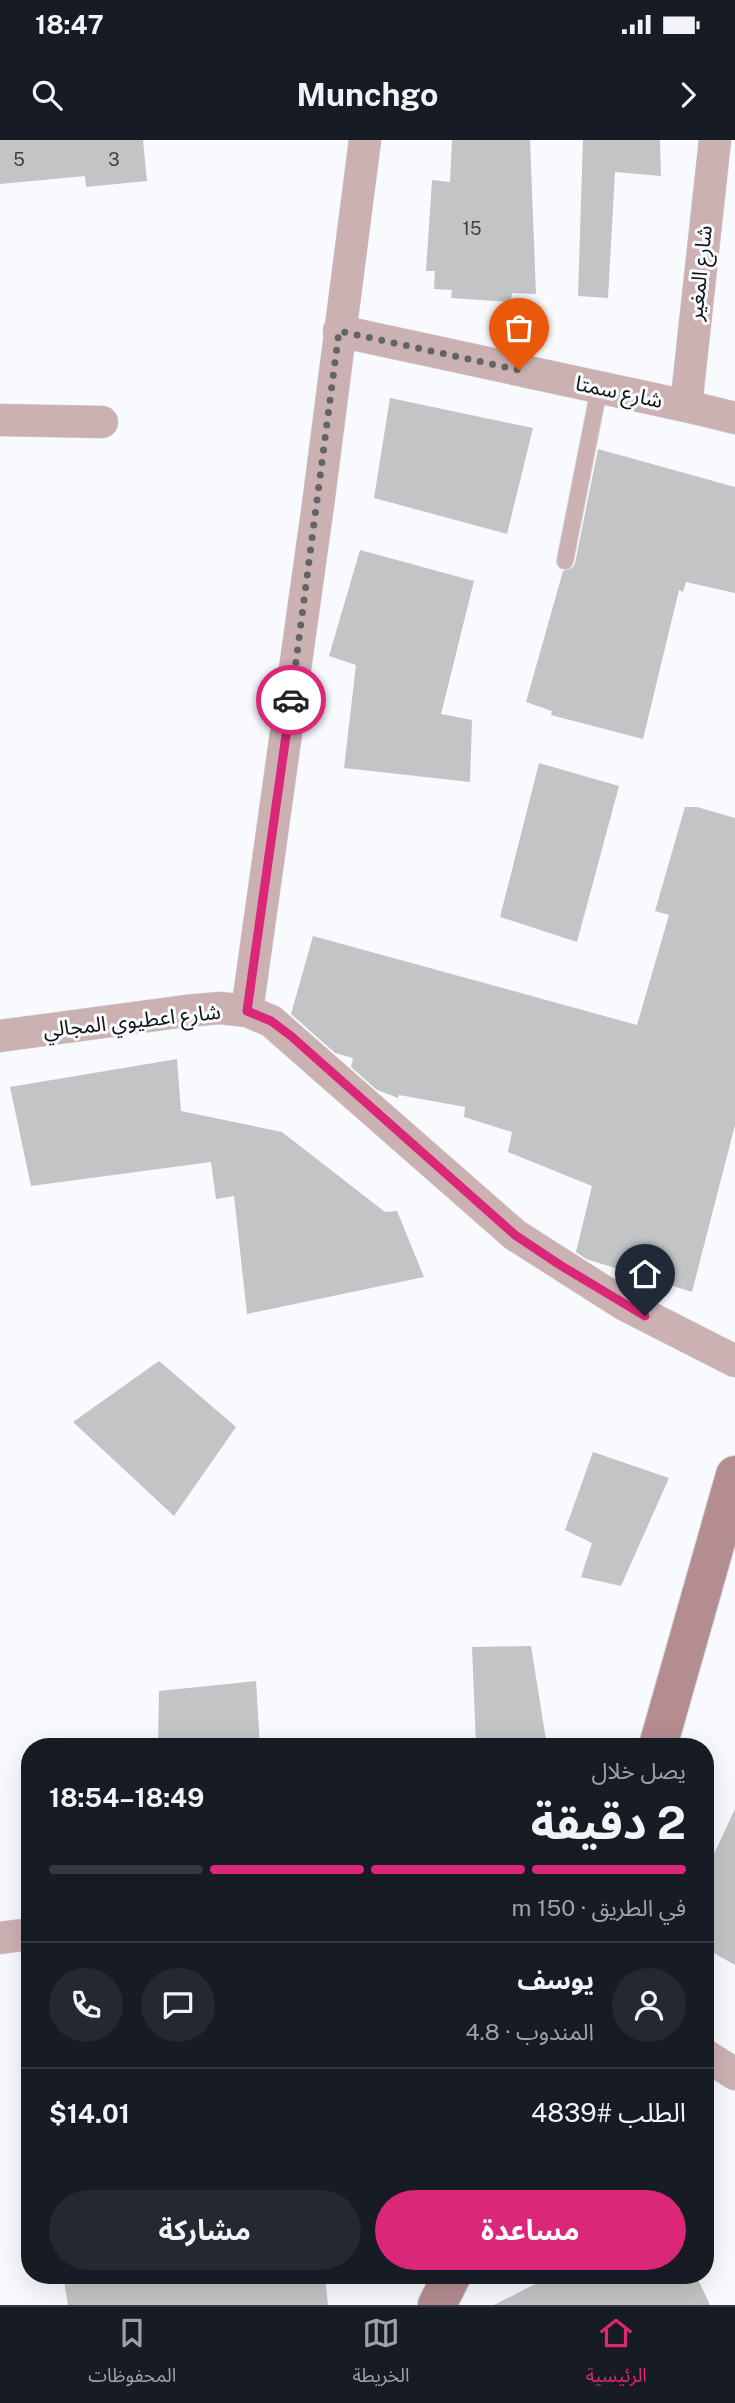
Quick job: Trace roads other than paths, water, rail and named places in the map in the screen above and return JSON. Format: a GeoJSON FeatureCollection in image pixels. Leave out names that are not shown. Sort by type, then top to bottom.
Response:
{"type":"FeatureCollection","features":[{"type":"Feature","properties":{"kind":"street"},"geometry":{"type":"LineString","coordinates":[[247,1011],[318,505],[365,140]]}},
{"type":"Feature","properties":{"kind":"street","name":"شارع المغير"},"geometry":{"type":"LineString","coordinates":[[686,406],[715,140]]}},
{"type":"Feature","properties":{"kind":"street","name":"شارع سمتا"},"geometry":{"type":"LineString","coordinates":[[339,331],[735,418]]}},
{"type":"Feature","properties":{"kind":"street"},"geometry":{"type":"LineString","coordinates":[[0,420],[102,422]]}},
{"type":"Feature","properties":{"kind":"street","name":"شارع اعطيوي المجالي"},"geometry":{"type":"LineString","coordinates":[[0,1036],[186,1011],[220,1009],[247,1011],[271,1021],[515,1235],[625,1305],[735,1361]]}},
{"type":"Feature","properties":{"kind":"street"},"geometry":{"type":"LineString","coordinates":[[660,1738],[735,1475]]}},
{"type":"Feature","properties":{"kind":"street"},"geometry":{"type":"LineString","coordinates":[[0,1938],[21,1935]]}},
{"type":"Feature","properties":{"kind":"street"},"geometry":{"type":"LineString","coordinates":[[714,2061],[735,2074]]}},
{"type":"Feature","properties":{"kind":"street"},"geometry":{"type":"LineString","coordinates":[[437,2305],[448,2284]]}},
{"type":"Feature","properties":{"kind":"lane"},"geometry":{"type":"LineString","coordinates":[[565,561],[599,389]]}}]}
